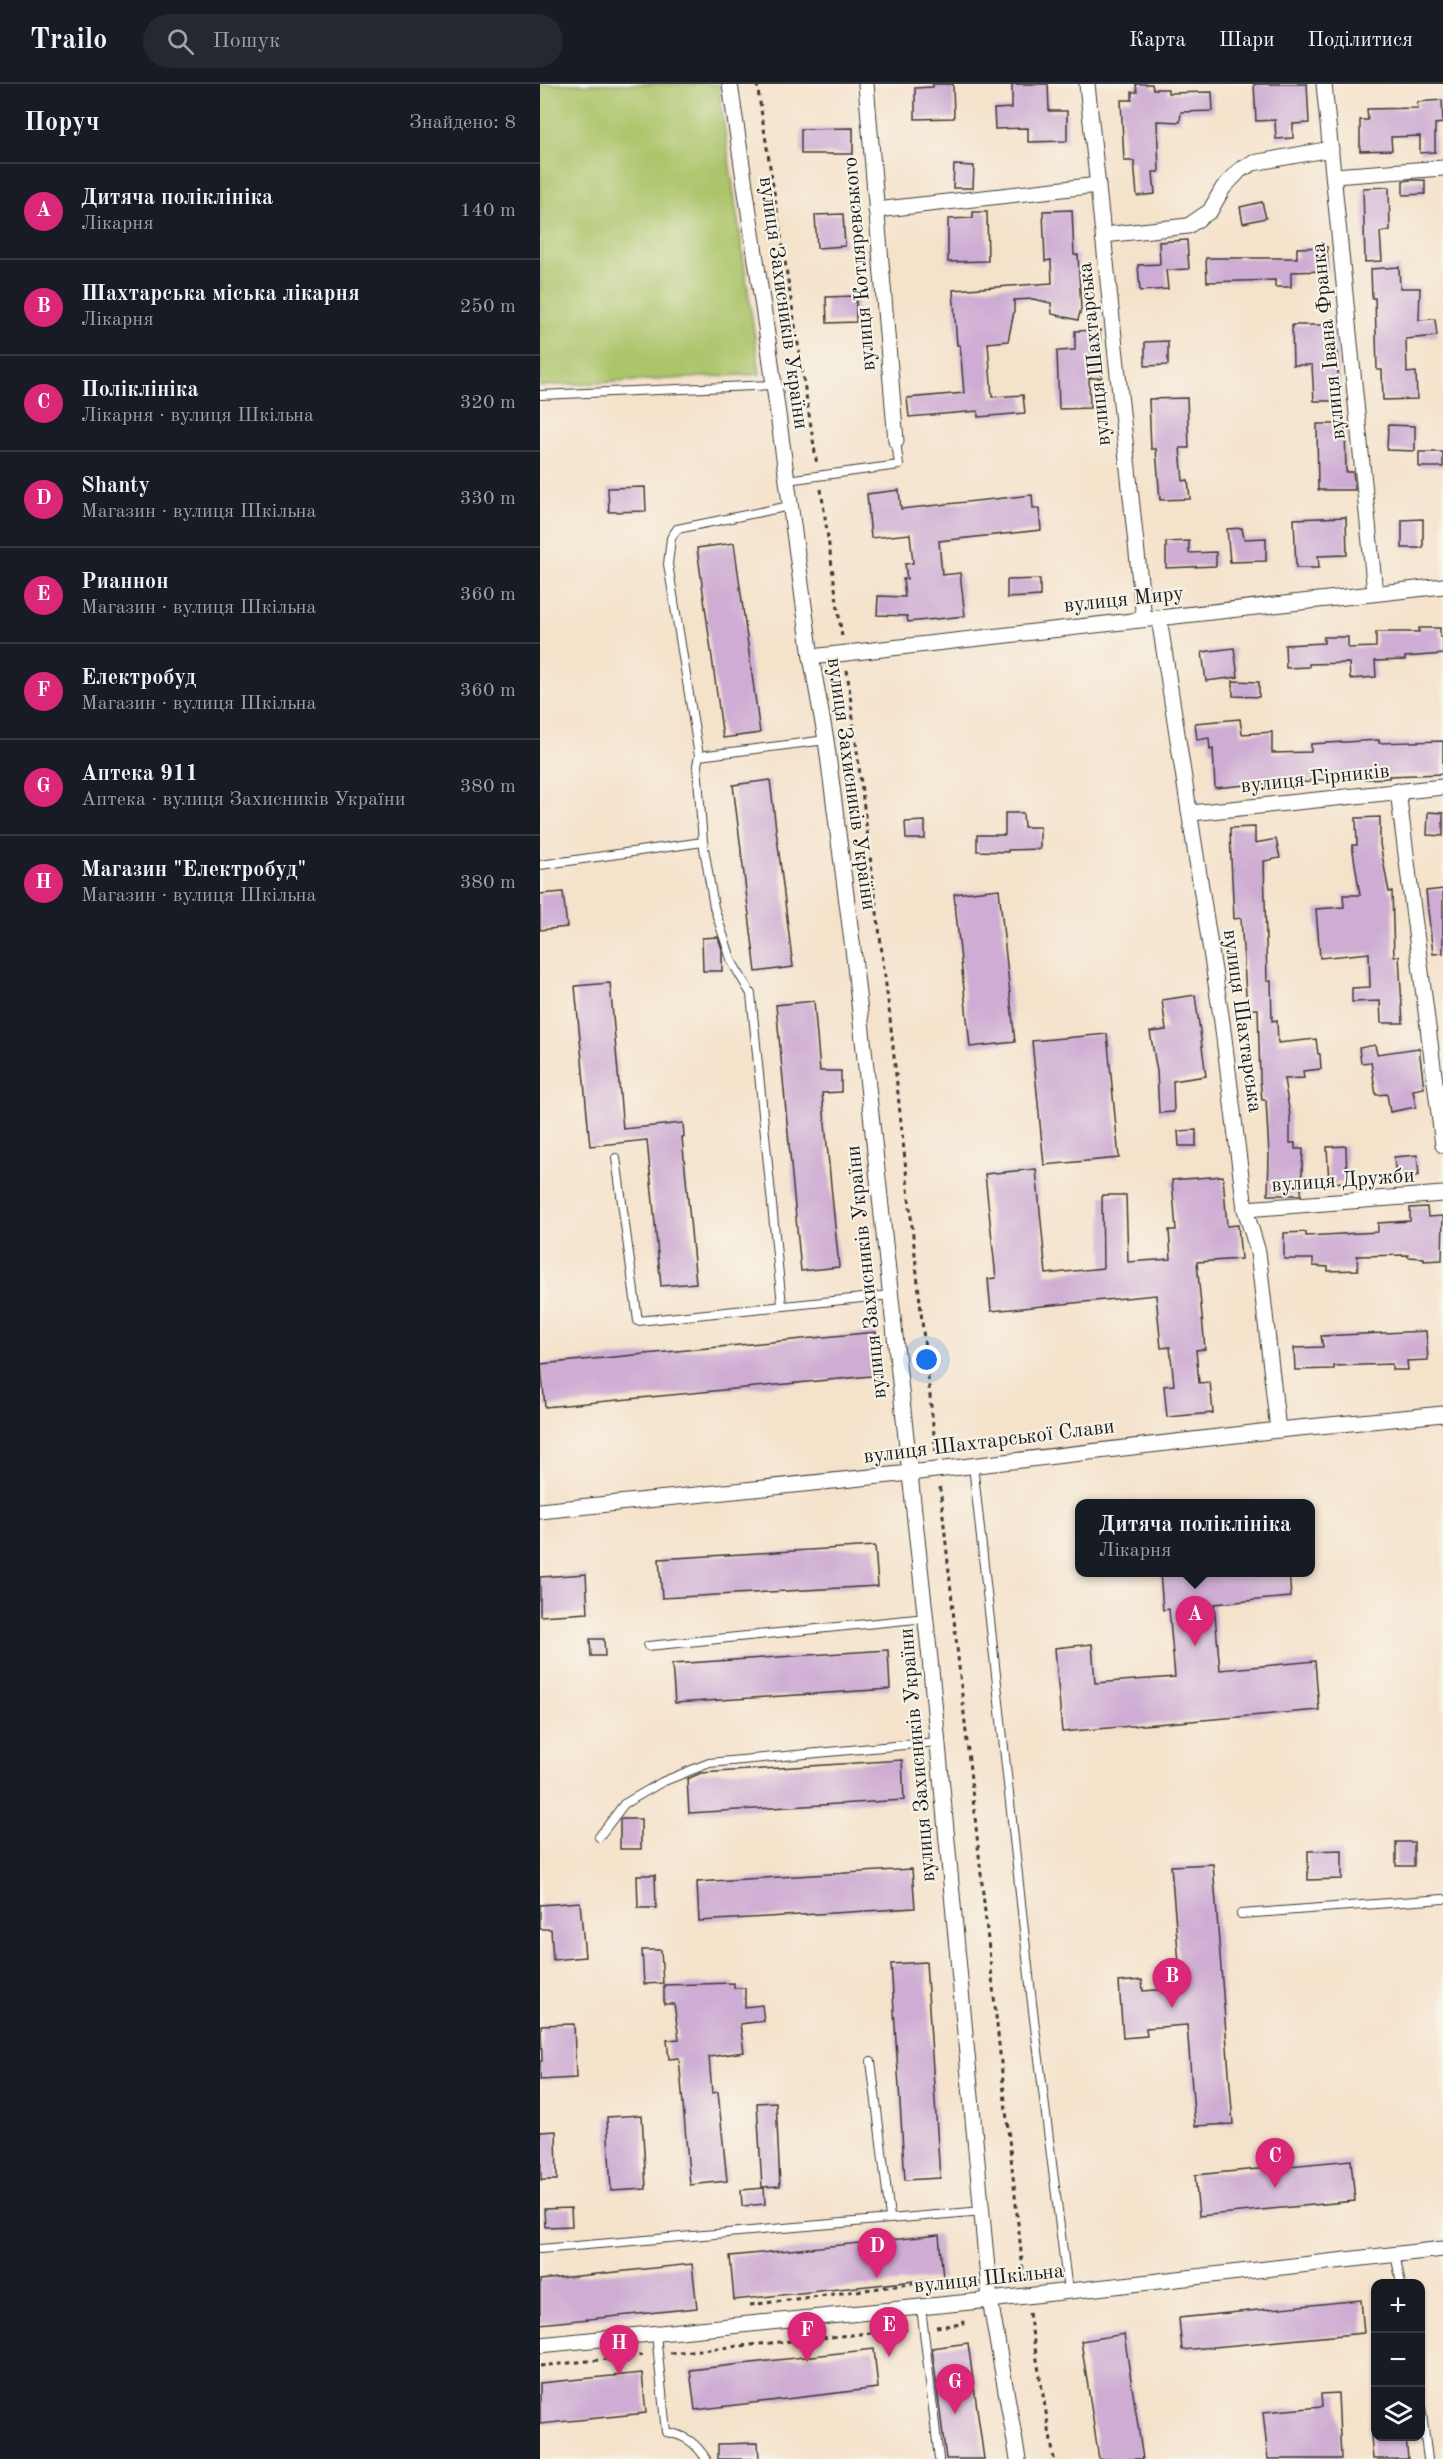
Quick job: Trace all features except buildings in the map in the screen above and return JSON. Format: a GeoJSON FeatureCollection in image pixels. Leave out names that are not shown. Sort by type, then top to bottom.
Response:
{"type":"FeatureCollection","features":[{"type":"Feature","properties":{"kind":"street","name":"вулиця Захисників України"},"geometry":{"type":"LineString","coordinates":[[730,84],[811,657],[826,740],[854,957],[926,1618],[990,2300],[1018,2459]]}},
{"type":"Feature","properties":{"kind":"street","name":"вулиця Котляревського"},"geometry":{"type":"LineString","coordinates":[[866,84],[896,441]]}},
{"type":"Feature","properties":{"kind":"street","name":"вулиця Шахтарська"},"geometry":{"type":"LineString","coordinates":[[1087,84],[1152,618],[1191,813],[1222,1022],[1245,1209],[1258,1252],[1278,1430]]}},
{"type":"Feature","properties":{"kind":"street","name":"вулиця Івана Франка"},"geometry":{"type":"LineString","coordinates":[[1324,84],[1375,593]]}},
{"type":"Feature","properties":{"kind":"street"},"geometry":{"type":"LineString","coordinates":[[1104,235],[1188,226],[1210,211],[1223,188],[1240,170],[1279,157],[1331,149]]}},
{"type":"Feature","properties":{"kind":"street"},"geometry":{"type":"LineString","coordinates":[[1334,176],[1443,168]]}},
{"type":"Feature","properties":{"kind":"street"},"geometry":{"type":"LineString","coordinates":[[876,210],[1098,185]]}},
{"type":"Feature","properties":{"kind":"street","name":"вулиця Миру"},"geometry":{"type":"LineString","coordinates":[[811,657],[1443,586]]}},
{"type":"Feature","properties":{"kind":"street","name":"вулиця Гірників"},"geometry":{"type":"LineString","coordinates":[[1191,813],[1443,787]]}},
{"type":"Feature","properties":{"kind":"street"},"geometry":{"type":"LineString","coordinates":[[1398,792],[1443,1145]]}},
{"type":"Feature","properties":{"kind":"street","name":"вулиця Дружби"},"geometry":{"type":"LineString","coordinates":[[1245,1209],[1443,1194]]}},
{"type":"Feature","properties":{"kind":"street","name":"вулиця Шахтарської Слави"},"geometry":{"type":"LineString","coordinates":[[540,1511],[1443,1414]]}},
{"type":"Feature","properties":{"kind":"street","name":"вулиця Шкільна"},"geometry":{"type":"LineString","coordinates":[[540,2345],[990,2300],[1443,2249]]}},
{"type":"Feature","properties":{"kind":"lane"},"geometry":{"type":"LineString","coordinates":[[540,395],[774,385]]}},
{"type":"Feature","properties":{"kind":"lane"},"geometry":{"type":"LineString","coordinates":[[787,480],[899,465],[896,441]]}},
{"type":"Feature","properties":{"kind":"lane"},"geometry":{"type":"LineString","coordinates":[[782,1305],[751,994],[732,962],[714,907],[703,842],[697,765],[699,756],[668,564],[670,538],[677,529],[790,506]]}},
{"type":"Feature","properties":{"kind":"lane"},"geometry":{"type":"LineString","coordinates":[[699,756],[826,740]]}},
{"type":"Feature","properties":{"kind":"lane"},"geometry":{"type":"LineString","coordinates":[[540,865],[703,842]]}},
{"type":"Feature","properties":{"kind":"lane"},"geometry":{"type":"LineString","coordinates":[[616,1158],[638,1321],[891,1295]]}},
{"type":"Feature","properties":{"kind":"lane"},"geometry":{"type":"LineString","coordinates":[[973,1465],[1032,2003],[1068,2291]]}},
{"type":"Feature","properties":{"kind":"lane"},"geometry":{"type":"LineString","coordinates":[[648,1646],[926,1618]]}},
{"type":"Feature","properties":{"kind":"lane"},"geometry":{"type":"LineString","coordinates":[[599,1837],[624,1804],[662,1782],[709,1763],[937,1742]]}},
{"type":"Feature","properties":{"kind":"lane"},"geometry":{"type":"LineString","coordinates":[[1241,1914],[1443,1899]]}},
{"type":"Feature","properties":{"kind":"lane"},"geometry":{"type":"LineString","coordinates":[[871,2061],[890,2217]]}},
{"type":"Feature","properties":{"kind":"lane"},"geometry":{"type":"LineString","coordinates":[[540,2250],[890,2217],[983,2211]]}},
{"type":"Feature","properties":{"kind":"lane"},"geometry":{"type":"LineString","coordinates":[[1395,2254],[1400,2279]]}},
{"type":"Feature","properties":{"kind":"lane"},"geometry":{"type":"LineString","coordinates":[[921,2307],[939,2459]]}},
{"type":"Feature","properties":{"kind":"lane"},"geometry":{"type":"LineString","coordinates":[[656,2334],[666,2432],[680,2434],[690,2440],[706,2459]]}},
{"type":"Feature","properties":{"kind":"lane"},"geometry":{"type":"LineString","coordinates":[[1425,2436],[1428,2459]]}},
{"type":"Feature","properties":{"kind":"path"},"geometry":{"type":"LineString","coordinates":[[757,84],[819,475],[889,1009],[1026,2296],[1053,2459]]}},
{"type":"Feature","properties":{"kind":"green space"},"geometry":{"type":"Polygon","coordinates":[[[540,84],[718,84],[760,374],[540,386],[540,84]]]}},
{"type":"Feature","properties":{"kind":"place","name":"Дитяча поліклініка"},"geometry":{"type":"Point","coordinates":[1195,1646]}},
{"type":"Feature","properties":{"kind":"place","name":"Шахтарська міська лікарня"},"geometry":{"type":"Point","coordinates":[1172,2008]}},
{"type":"Feature","properties":{"kind":"place","name":"Поліклініка"},"geometry":{"type":"Point","coordinates":[1275,2188]}},
{"type":"Feature","properties":{"kind":"place","name":"Shanty"},"geometry":{"type":"Point","coordinates":[877,2278]}},
{"type":"Feature","properties":{"kind":"place","name":"Рианнон"},"geometry":{"type":"Point","coordinates":[889,2357]}},
{"type":"Feature","properties":{"kind":"place","name":"Електробуд"},"geometry":{"type":"Point","coordinates":[807,2362]}},
{"type":"Feature","properties":{"kind":"place","name":"Магазин \"Електробуд\""},"geometry":{"type":"Point","coordinates":[619,2375]}},
{"type":"Feature","properties":{"kind":"place","name":"Аптека 911"},"geometry":{"type":"Point","coordinates":[955,2414]}}]}
